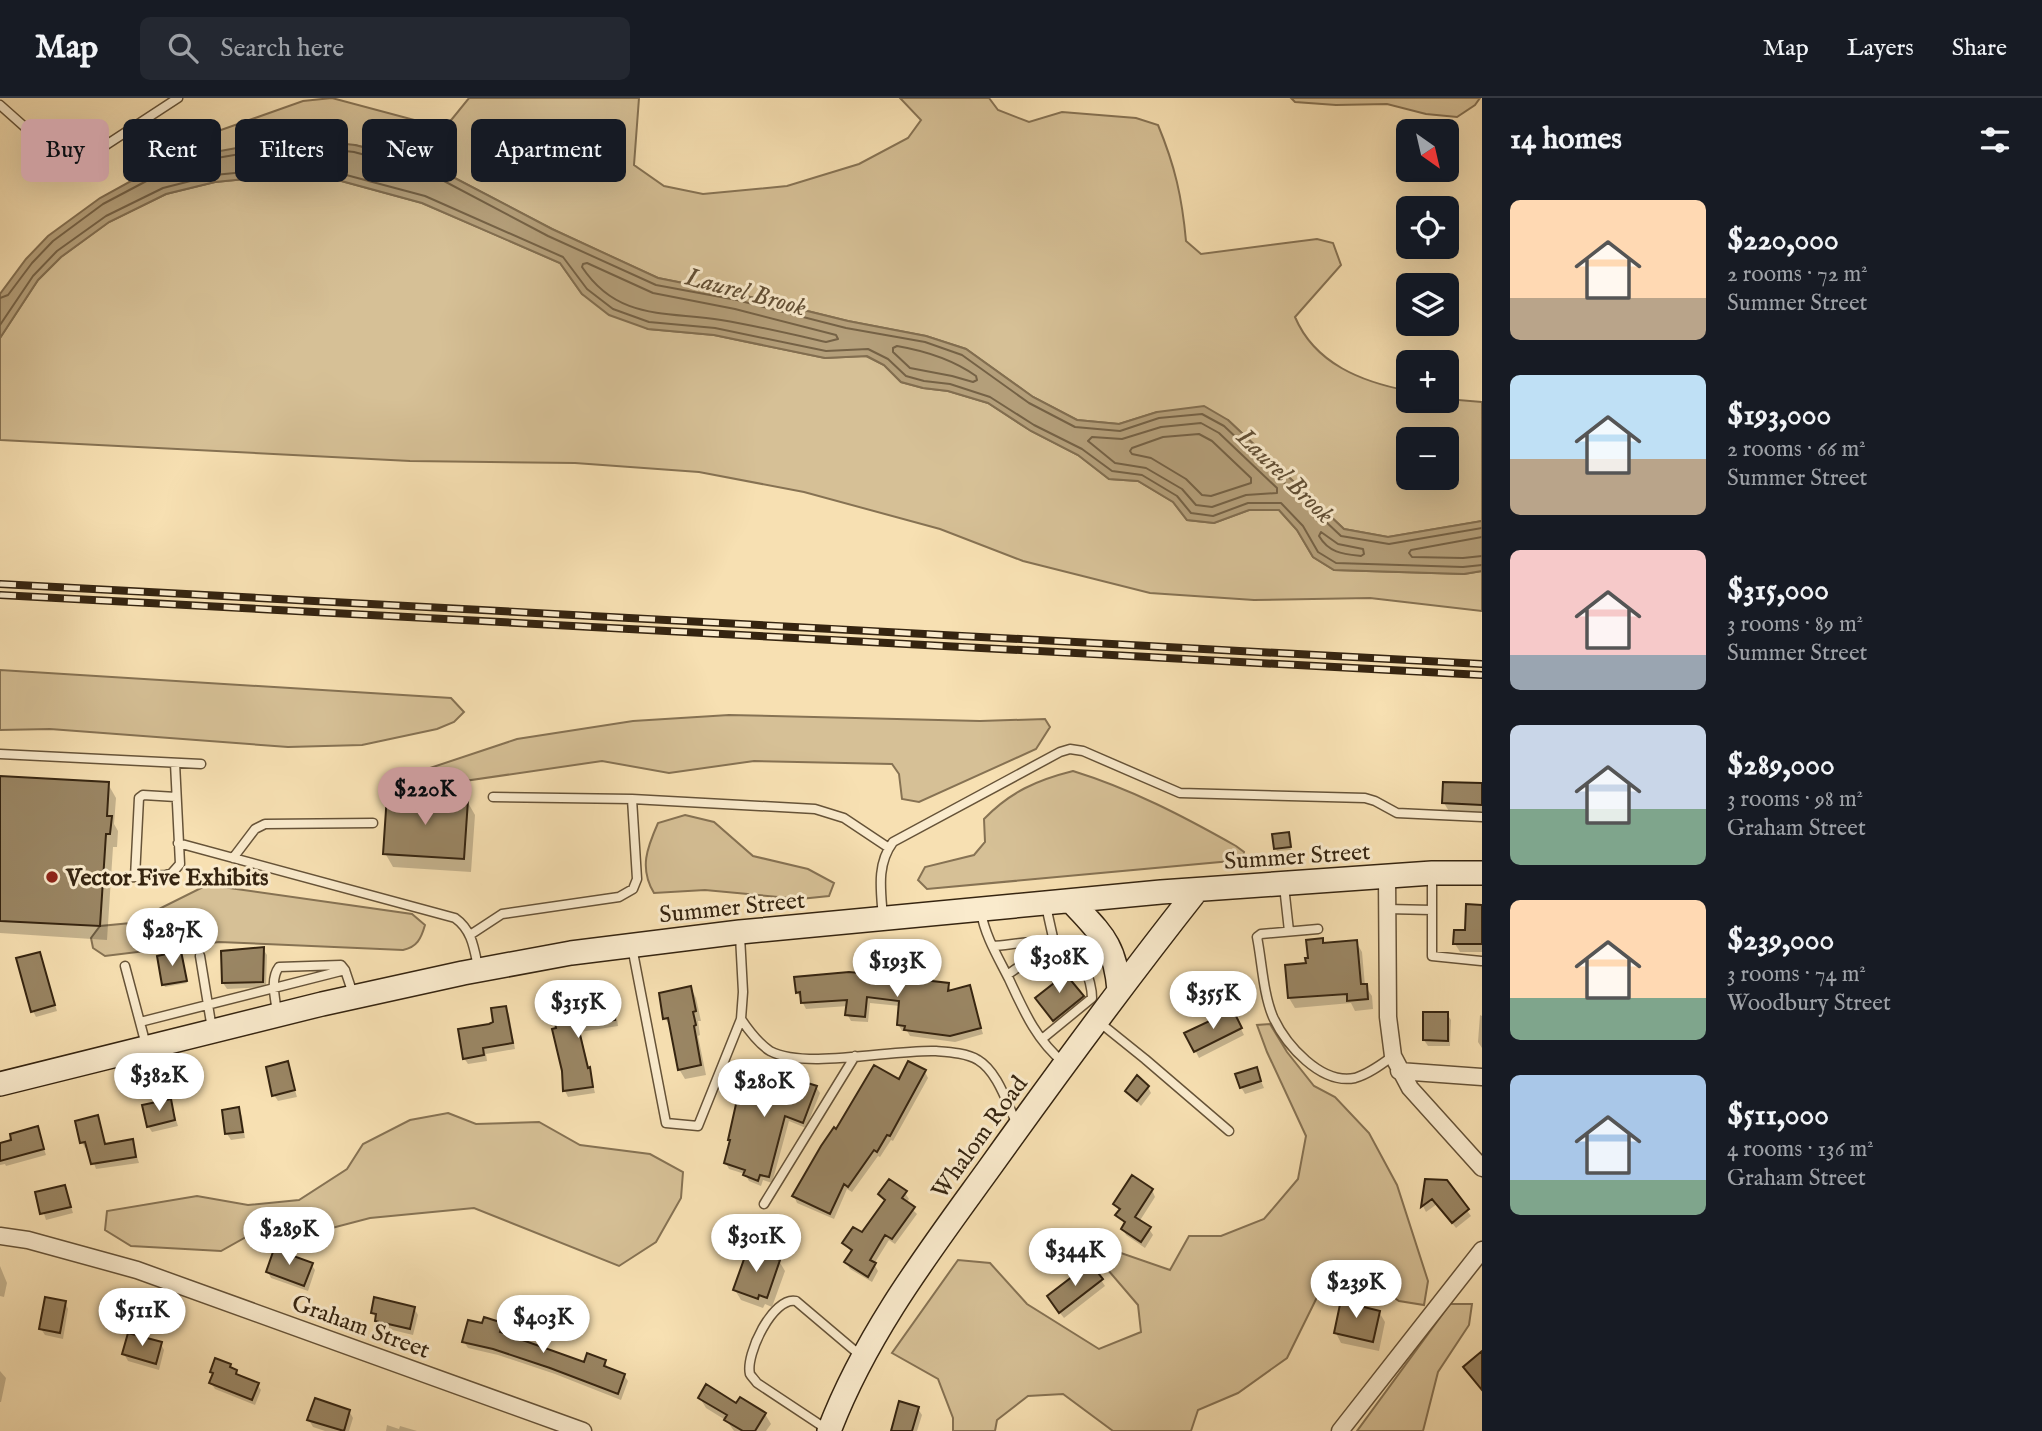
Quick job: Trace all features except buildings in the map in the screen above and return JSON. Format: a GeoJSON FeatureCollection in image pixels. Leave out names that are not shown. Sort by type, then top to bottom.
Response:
{"type":"FeatureCollection","features":[{"type":"Feature","properties":{"kind":"main road","name":"Summer Street"},"geometry":{"type":"LineString","coordinates":[[0,1084],[354,997],[571,953],[740,932],[1045,903],[1284,883],[1432,873],[1482,873]]}},
{"type":"Feature","properties":{"kind":"main road","name":"Whalom Road"},"geometry":{"type":"LineString","coordinates":[[829,1431],[864,1358],[908,1280],[1065,1064],[1104,1003],[1197,890]]}},
{"type":"Feature","properties":{"kind":"main road"},"geometry":{"type":"LineString","coordinates":[[1071,901],[1106,940],[1117,964],[1104,1003]]}},
{"type":"Feature","properties":{"kind":"street"},"geometry":{"type":"LineString","coordinates":[[1387,876],[1388,1017],[1396,1064],[1425,1107],[1482,1168]]}},
{"type":"Feature","properties":{"kind":"street"},"geometry":{"type":"LineString","coordinates":[[1396,1064],[1482,1077]]}},
{"type":"Feature","properties":{"kind":"street","name":"Graham Street"},"geometry":{"type":"LineString","coordinates":[[0,1236],[28,1240],[137,1270],[583,1431]]}},
{"type":"Feature","properties":{"kind":"street"},"geometry":{"type":"LineString","coordinates":[[1340,1431],[1482,1250]]}},
{"type":"Feature","properties":{"kind":"lane"},"geometry":{"type":"LineString","coordinates":[[0,105],[62,161],[74,166],[178,98]]}},
{"type":"Feature","properties":{"kind":"lane"},"geometry":{"type":"LineString","coordinates":[[883,918],[880,875],[883,859],[893,842],[1070,749],[1083,751],[1180,793],[1365,798],[1397,813],[1482,817]]}},
{"type":"Feature","properties":{"kind":"lane"},"geometry":{"type":"LineString","coordinates":[[0,754],[201,764]]}},
{"type":"Feature","properties":{"kind":"lane"},"geometry":{"type":"LineString","coordinates":[[121,878],[166,875],[172,873],[180,864],[175,763]]}},
{"type":"Feature","properties":{"kind":"lane"},"geometry":{"type":"LineString","coordinates":[[135,877],[139,798],[143,795],[176,797]]}},
{"type":"Feature","properties":{"kind":"lane"},"geometry":{"type":"LineString","coordinates":[[493,797],[632,799],[815,809],[844,818],[889,848]]}},
{"type":"Feature","properties":{"kind":"lane"},"geometry":{"type":"LineString","coordinates":[[470,935],[502,914],[620,897],[629,893],[637,879],[632,799]]}},
{"type":"Feature","properties":{"kind":"lane"},"geometry":{"type":"LineString","coordinates":[[233,858],[255,829],[265,824],[373,823]]}},
{"type":"Feature","properties":{"kind":"lane"},"geometry":{"type":"LineString","coordinates":[[178,843],[455,918],[466,927],[470,935],[479,970]]}},
{"type":"Feature","properties":{"kind":"lane"},"geometry":{"type":"LineString","coordinates":[[1432,873],[1433,956],[1482,961]]}},
{"type":"Feature","properties":{"kind":"lane"},"geometry":{"type":"LineString","coordinates":[[1284,883],[1289,931]]}},
{"type":"Feature","properties":{"kind":"lane"},"geometry":{"type":"LineString","coordinates":[[1045,903],[1054,942]]}},
{"type":"Feature","properties":{"kind":"lane"},"geometry":{"type":"LineString","coordinates":[[980,909],[983,924],[1026,1014],[1051,1052],[1065,1064]]}},
{"type":"Feature","properties":{"kind":"lane"},"geometry":{"type":"LineString","coordinates":[[1387,909],[1432,910]]}},
{"type":"Feature","properties":{"kind":"lane"},"geometry":{"type":"LineString","coordinates":[[1318,929],[1261,934],[1257,937],[1270,1007],[1277,1024],[1288,1041],[1320,1071],[1351,1078],[1396,1064]]}},
{"type":"Feature","properties":{"kind":"lane"},"geometry":{"type":"LineString","coordinates":[[632,945],[666,1123],[698,1126],[741,1019],[743,992],[740,932]]}},
{"type":"Feature","properties":{"kind":"lane"},"geometry":{"type":"LineString","coordinates":[[1007,975],[1054,942]]}},
{"type":"Feature","properties":{"kind":"lane"},"geometry":{"type":"LineString","coordinates":[[993,946],[1054,942],[1072,949],[1081,960],[1104,1003],[1145,1059],[1229,1132]]}},
{"type":"Feature","properties":{"kind":"lane"},"geometry":{"type":"LineString","coordinates":[[200,956],[212,1031]]}},
{"type":"Feature","properties":{"kind":"lane"},"geometry":{"type":"LineString","coordinates":[[278,1015],[274,988],[275,972],[279,967],[341,965],[354,997]]}},
{"type":"Feature","properties":{"kind":"lane"},"geometry":{"type":"LineString","coordinates":[[125,966],[147,1047]]}},
{"type":"Feature","properties":{"kind":"lane"},"geometry":{"type":"LineString","coordinates":[[140,1022],[345,970]]}},
{"type":"Feature","properties":{"kind":"lane"},"geometry":{"type":"LineString","coordinates":[[1042,1039],[1104,1003]]}},
{"type":"Feature","properties":{"kind":"lane"},"geometry":{"type":"LineString","coordinates":[[741,1019],[763,1045],[780,1055],[801,1060],[925,1051],[971,1056],[992,1075],[1019,1127]]}},
{"type":"Feature","properties":{"kind":"lane"},"geometry":{"type":"LineString","coordinates":[[764,1204],[855,1056]]}},
{"type":"Feature","properties":{"kind":"lane"},"geometry":{"type":"LineString","coordinates":[[829,1431],[757,1383],[750,1375],[754,1348],[768,1318],[781,1303],[796,1301],[864,1358]]}},
{"type":"Feature","properties":{"kind":"shaded area"},"geometry":{"type":"Polygon","coordinates":[[[332,98],[411,119],[362,119],[362,147],[348,145],[348,119],[252,119],[303,101],[332,98]]]}},
{"type":"Feature","properties":{"kind":"shaded area"},"geometry":{"type":"Polygon","coordinates":[[[469,98],[639,98],[634,165],[664,186],[703,194],[787,186],[859,164],[908,138],[921,120],[900,98],[989,98],[998,110],[1029,122],[1062,112],[1136,118],[1158,125],[1177,182],[1186,241],[1201,254],[1317,239],[1333,243],[1341,265],[1295,317],[1304,333],[1327,359],[1358,376],[1396,388],[1396,413],[1459,413],[1459,400],[1482,402],[1482,521],[1388,537],[1344,529],[1228,420],[1157,412],[1119,424],[1077,420],[1033,397],[966,349],[926,336],[658,278],[552,229],[457,179],[457,119],[452,119],[469,98]]]}},
{"type":"Feature","properties":{"kind":"shaded area"},"geometry":{"type":"Polygon","coordinates":[[[1291,98],[1480,98],[1475,105],[1457,117],[1426,114],[1387,104],[1336,105],[1295,102],[1291,98]]]}},
{"type":"Feature","properties":{"kind":"shaded area"},"geometry":{"type":"Polygon","coordinates":[[[235,125],[235,152],[221,152],[221,130],[235,125]]]}},
{"type":"Feature","properties":{"kind":"shaded area"},"geometry":{"type":"Polygon","coordinates":[[[221,181],[345,182],[422,203],[560,263],[582,294],[648,329],[714,335],[825,358],[866,356],[884,365],[901,382],[948,391],[988,403],[1031,431],[1078,455],[1109,479],[1138,481],[1173,502],[1187,520],[1214,523],[1249,510],[1279,510],[1297,530],[1313,557],[1334,570],[1464,574],[1482,571],[1482,611],[1370,598],[1254,600],[1150,593],[1023,561],[940,529],[804,492],[699,472],[575,463],[410,461],[0,440],[0,338],[38,280],[61,257],[109,222],[166,194],[221,181]]]}},
{"type":"Feature","properties":{"kind":"shaded area"},"geometry":{"type":"Polygon","coordinates":[[[0,670],[451,698],[464,712],[454,722],[437,729],[362,745],[288,747],[50,729],[0,730],[0,670]]]}},
{"type":"Feature","properties":{"kind":"shaded area"},"geometry":{"type":"Polygon","coordinates":[[[729,715],[980,721],[1045,719],[1050,727],[1036,749],[919,802],[902,799],[899,774],[892,764],[754,761],[669,773],[602,761],[437,785],[412,786],[392,783],[390,779],[517,739],[633,721],[729,715]]]}},
{"type":"Feature","properties":{"kind":"shaded area"},"geometry":{"type":"Polygon","coordinates":[[[1073,771],[1136,795],[1196,824],[1244,852],[1242,860],[927,889],[918,880],[925,867],[974,855],[985,842],[984,819],[1004,801],[1036,783],[1073,771]]]}},
{"type":"Feature","properties":{"kind":"shaded area"},"geometry":{"type":"Polygon","coordinates":[[[685,815],[714,822],[753,856],[808,869],[834,883],[829,896],[800,899],[705,890],[654,893],[649,884],[646,858],[654,832],[658,823],[685,815]]]}},
{"type":"Feature","properties":{"kind":"shaded area"},"geometry":{"type":"Polygon","coordinates":[[[215,886],[412,914],[425,925],[418,942],[403,950],[219,942],[105,956],[93,948],[91,938],[100,926],[131,923],[203,887],[215,886]]]}},
{"type":"Feature","properties":{"kind":"shaded area"},"geometry":{"type":"Polygon","coordinates":[[[1270,1024],[1287,1052],[1314,1086],[1335,1097],[1369,1133],[1397,1185],[1428,1281],[1424,1305],[1399,1301],[1354,1270],[1328,1275],[1287,1358],[1238,1393],[1198,1410],[1191,1431],[1113,1431],[1063,1394],[1028,1396],[997,1420],[995,1431],[953,1431],[953,1418],[938,1379],[892,1353],[958,1260],[990,1263],[1027,1304],[1099,1349],[1141,1332],[1138,1305],[1096,1256],[1121,1253],[1170,1270],[1189,1236],[1221,1236],[1264,1219],[1298,1179],[1306,1136],[1257,1025],[1270,1024]]]}},
{"type":"Feature","properties":{"kind":"shaded area"},"geometry":{"type":"Polygon","coordinates":[[[448,1113],[476,1124],[539,1122],[580,1145],[650,1154],[683,1172],[681,1198],[656,1242],[619,1266],[474,1208],[370,1218],[309,1234],[264,1227],[221,1251],[131,1246],[105,1230],[107,1211],[197,1196],[248,1205],[299,1200],[347,1169],[363,1144],[410,1120],[448,1113]]]}},
{"type":"Feature","properties":{"kind":"shaded area"},"geometry":{"type":"Polygon","coordinates":[[[1450,1304],[1472,1304],[1469,1325],[1438,1372],[1423,1431],[1357,1431],[1450,1304]]]}},
{"type":"Feature","properties":{"kind":"water","name":"Laurel Brook"},"geometry":{"type":"Polygon","coordinates":[[[348,144],[362,147],[362,182],[457,182],[457,179],[552,229],[658,278],[926,336],[966,349],[1033,397],[1077,420],[1119,424],[1157,412],[1204,406],[1228,420],[1344,529],[1388,537],[1482,521],[1482,571],[1464,574],[1334,570],[1313,557],[1297,530],[1279,510],[1249,510],[1214,523],[1187,520],[1173,502],[1138,481],[1109,479],[1078,455],[1031,431],[988,403],[948,391],[901,382],[884,365],[867,356],[825,358],[714,335],[648,329],[609,315],[582,294],[560,263],[422,203],[345,182],[348,182],[348,144]]]}},
{"type":"Feature","properties":{"kind":"water"},"geometry":{"type":"Polygon","coordinates":[[[235,148],[235,180],[221,181],[221,151],[235,148]]]}},
{"type":"Feature","properties":{"kind":"water"},"geometry":{"type":"Polygon","coordinates":[[[129,182],[215,182],[166,194],[109,222],[61,257],[38,280],[0,338],[0,294],[26,259],[48,236],[100,198],[129,182]]]}},
{"type":"Feature","properties":{"kind":"railway"},"geometry":{"type":"LineString","coordinates":[[0,584],[1482,664]]}},
{"type":"Feature","properties":{"kind":"railway"},"geometry":{"type":"LineString","coordinates":[[0,595],[1482,675]]}},
{"type":"Feature","properties":{"kind":"place","name":"Vector Five Exhibits"},"geometry":{"type":"Point","coordinates":[52,877]}}]}
